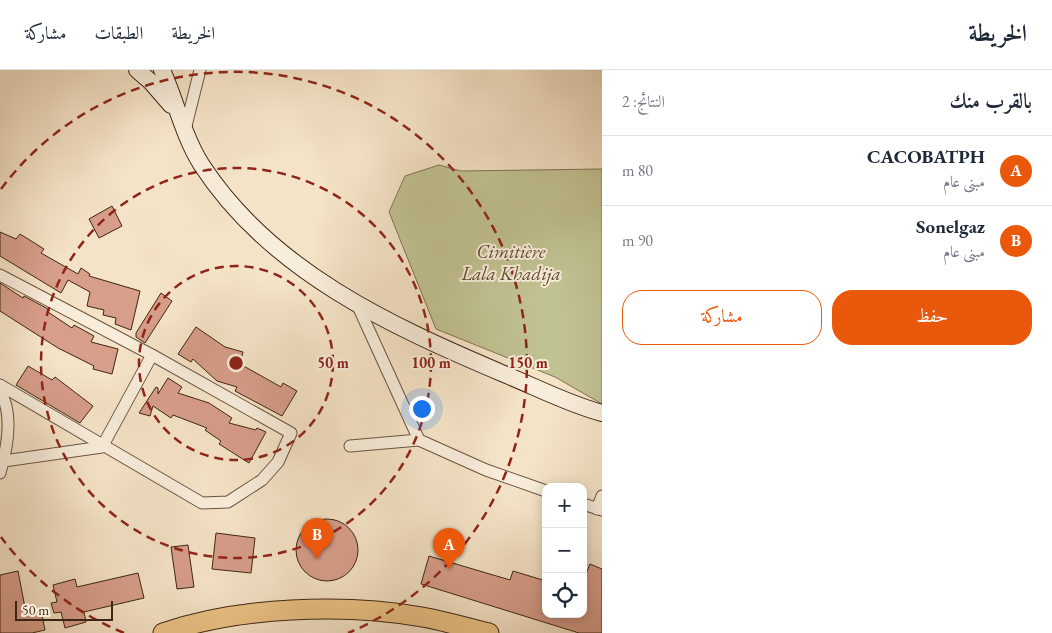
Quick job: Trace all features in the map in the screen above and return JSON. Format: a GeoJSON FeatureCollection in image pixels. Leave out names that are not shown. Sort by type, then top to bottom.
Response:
{"type":"FeatureCollection","features":[{"type":"Feature","properties":{"kind":"main road"},"geometry":{"type":"LineString","coordinates":[[162,633],[241,616],[296,609],[353,609],[410,616],[489,633]]}},
{"type":"Feature","properties":{"kind":"street"},"geometry":{"type":"LineString","coordinates":[[137,70],[152,82],[176,111]]}},
{"type":"Feature","properties":{"kind":"street"},"geometry":{"type":"LineString","coordinates":[[162,70],[176,111],[200,162],[224,196],[250,223],[313,276],[357,304],[440,347],[602,413]]}},
{"type":"Feature","properties":{"kind":"street"},"geometry":{"type":"LineString","coordinates":[[185,130],[200,70]]}},
{"type":"Feature","properties":{"kind":"street"},"geometry":{"type":"LineString","coordinates":[[0,274],[152,355],[291,433],[278,462],[262,480],[228,502],[202,503],[102,447],[0,385]]}},
{"type":"Feature","properties":{"kind":"street"},"geometry":{"type":"LineString","coordinates":[[357,304],[419,440]]}},
{"type":"Feature","properties":{"kind":"street"},"geometry":{"type":"LineString","coordinates":[[102,447],[152,355]]}},
{"type":"Feature","properties":{"kind":"street"},"geometry":{"type":"LineString","coordinates":[[0,391],[7,409],[4,461],[0,474]]}},
{"type":"Feature","properties":{"kind":"street"},"geometry":{"type":"LineString","coordinates":[[350,446],[419,440],[486,470],[542,490]]}},
{"type":"Feature","properties":{"kind":"street"},"geometry":{"type":"LineString","coordinates":[[4,461],[102,447]]}},
{"type":"Feature","properties":{"kind":"street"},"geometry":{"type":"LineString","coordinates":[[587,505],[600,509],[602,496]]}},
{"type":"Feature","properties":{"kind":"green space","name":"Cimitière Lala Khadija"},"geometry":{"type":"Polygon","coordinates":[[[439,165],[461,171],[602,169],[602,404],[555,377],[436,329],[389,212],[405,176],[439,165]]]}},
{"type":"Feature","properties":{"kind":"building"},"geometry":{"type":"Polygon","coordinates":[[[112,206],[122,226],[99,238],[89,219],[112,206]]]}},
{"type":"Feature","properties":{"kind":"building"},"geometry":{"type":"Polygon","coordinates":[[[0,232],[16,239],[20,234],[44,249],[41,253],[78,274],[81,268],[90,274],[89,276],[140,291],[131,330],[115,324],[116,318],[103,315],[104,310],[87,306],[90,292],[68,280],[61,293],[0,256],[0,232]]]}},
{"type":"Feature","properties":{"kind":"building"},"geometry":{"type":"Polygon","coordinates":[[[0,283],[23,298],[24,296],[50,310],[48,312],[72,328],[74,325],[94,336],[91,342],[118,349],[112,374],[93,369],[94,366],[58,348],[0,311],[0,283]]]}},
{"type":"Feature","properties":{"kind":"building"},"geometry":{"type":"Polygon","coordinates":[[[161,293],[172,301],[145,343],[136,337],[136,333],[161,293]]]}},
{"type":"Feature","properties":{"kind":"building"},"geometry":{"type":"Polygon","coordinates":[[[196,327],[225,347],[243,352],[240,364],[281,387],[283,383],[297,391],[282,416],[235,391],[237,387],[217,381],[193,359],[191,362],[178,354],[196,327]]]}},
{"type":"Feature","properties":{"kind":"building"},"geometry":{"type":"Polygon","coordinates":[[[28,366],[52,380],[55,377],[93,406],[80,423],[16,385],[28,366]]]}},
{"type":"Feature","properties":{"kind":"building"},"geometry":{"type":"Polygon","coordinates":[[[168,378],[182,387],[178,393],[209,403],[232,418],[229,423],[256,430],[257,428],[266,432],[249,463],[219,444],[221,441],[205,430],[207,428],[173,415],[171,418],[153,406],[150,416],[139,413],[156,387],[158,388],[158,394],[168,378]]]}},
{"type":"Feature","properties":{"kind":"building"},"geometry":{"type":"Polygon","coordinates":[[[327,519],[339,522],[349,528],[355,538],[358,550],[355,562],[349,572],[339,578],[327,581],[315,578],[305,572],[299,562],[296,550],[299,538],[305,528],[315,522],[327,519]]]}},
{"type":"Feature","properties":{"kind":"building"},"geometry":{"type":"Polygon","coordinates":[[[216,533],[255,538],[251,573],[212,569],[216,533]]]}},
{"type":"Feature","properties":{"kind":"building"},"geometry":{"type":"Polygon","coordinates":[[[188,545],[194,587],[177,589],[171,547],[188,545]]]}},
{"type":"Feature","properties":{"kind":"building"},"geometry":{"type":"Polygon","coordinates":[[[429,556],[510,580],[513,571],[542,580],[542,618],[587,618],[587,571],[590,564],[602,569],[602,633],[579,633],[421,584],[429,556]]]}},
{"type":"Feature","properties":{"kind":"building"},"geometry":{"type":"Polygon","coordinates":[[[18,571],[26,613],[41,610],[45,630],[32,633],[0,633],[0,575],[18,571]]]}},
{"type":"Feature","properties":{"kind":"building"},"geometry":{"type":"Polygon","coordinates":[[[138,573],[144,598],[84,612],[86,622],[65,628],[61,612],[54,613],[51,603],[57,602],[53,585],[75,579],[77,587],[138,573]]]}},
{"type":"Feature","properties":{"kind":"place","name":"Sonelgaz"},"geometry":{"type":"Point","coordinates":[317,559]}},
{"type":"Feature","properties":{"kind":"place","name":"CACOBATPH"},"geometry":{"type":"Point","coordinates":[449,569]}}]}
